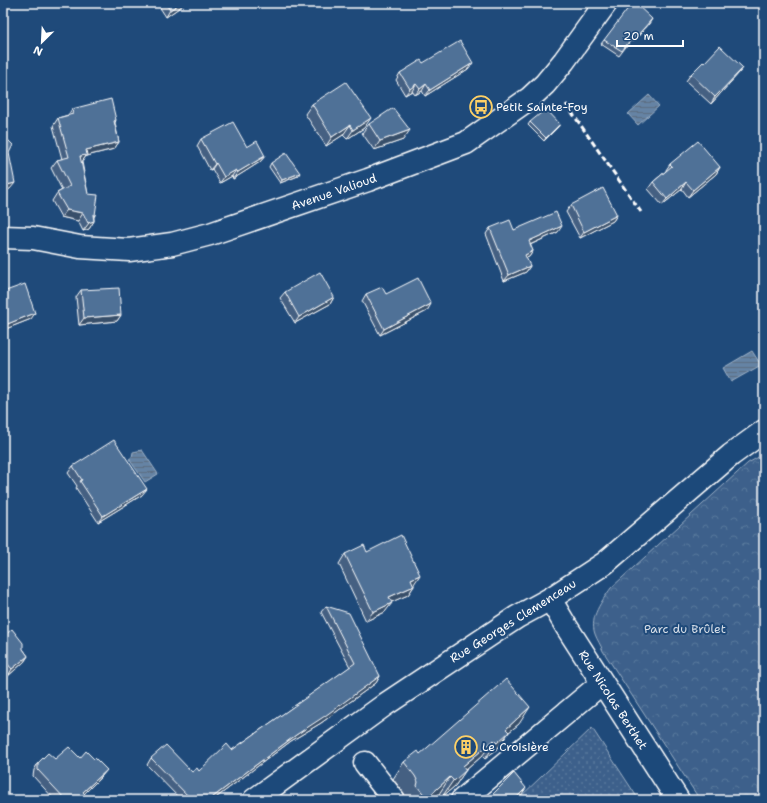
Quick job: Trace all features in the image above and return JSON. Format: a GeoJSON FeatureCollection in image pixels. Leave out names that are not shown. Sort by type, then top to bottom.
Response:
{"type":"FeatureCollection","features":[{"type":"Feature","properties":{"kind":"street","name":"Avenue Valioud"},"geometry":{"type":"LineString","coordinates":[[3,237],[33,238],[80,247],[130,250],[172,244],[210,234],[368,180],[466,144],[530,98],[545,84],[564,61],[606,3]]}},
{"type":"Feature","properties":{"kind":"street","name":"Rue Georges Clemenceau"},"geometry":{"type":"LineString","coordinates":[[254,800],[386,704],[517,618],[550,599],[605,563],[731,455],[764,431]]}},
{"type":"Feature","properties":{"kind":"street","name":"Rue Nicolas Berthet"},"geometry":{"type":"LineString","coordinates":[[550,599],[602,683],[678,800]]}},
{"type":"Feature","properties":{"kind":"street"},"geometry":{"type":"LineString","coordinates":[[462,800],[602,683]]}},
{"type":"Feature","properties":{"kind":"street"},"geometry":{"type":"LineString","coordinates":[[365,763],[394,800]]}},
{"type":"Feature","properties":{"kind":"green space","name":"Parc du Brûlet"},"geometry":{"type":"Polygon","coordinates":[[[764,454],[764,800],[700,800],[603,651],[595,634],[595,615],[611,588],[748,463],[764,454]]]}},
{"type":"Feature","properties":{"kind":"green space"},"geometry":{"type":"Polygon","coordinates":[[[592,728],[639,800],[517,800],[592,728]]]}},
{"type":"Feature","properties":{"kind":"shaded area"},"geometry":{"type":"Polygon","coordinates":[[[649,95],[659,106],[638,125],[628,114],[649,95]]]}},
{"type":"Feature","properties":{"kind":"shaded area"},"geometry":{"type":"Polygon","coordinates":[[[752,351],[761,365],[731,382],[723,368],[752,351]]]}},
{"type":"Feature","properties":{"kind":"shaded area"},"geometry":{"type":"Polygon","coordinates":[[[142,450],[158,474],[145,482],[129,459],[132,457],[133,452],[142,450]]]}},
{"type":"Feature","properties":{"kind":"building"},"geometry":{"type":"Polygon","coordinates":[[[165,3],[181,3],[170,10],[165,3]]]}},
{"type":"Feature","properties":{"kind":"building"},"geometry":{"type":"Polygon","coordinates":[[[632,3],[635,3],[652,19],[636,37],[634,35],[622,51],[604,40],[632,3]]]}},
{"type":"Feature","properties":{"kind":"building"},"geometry":{"type":"Polygon","coordinates":[[[460,41],[473,63],[430,90],[426,84],[420,89],[416,84],[410,89],[400,73],[421,60],[423,63],[460,41]]]}},
{"type":"Feature","properties":{"kind":"building"},"geometry":{"type":"Polygon","coordinates":[[[720,46],[743,68],[715,97],[691,74],[720,46]]]}},
{"type":"Feature","properties":{"kind":"building"},"geometry":{"type":"Polygon","coordinates":[[[346,82],[371,118],[353,130],[350,125],[332,137],[312,104],[346,82]]]}},
{"type":"Feature","properties":{"kind":"building"},"geometry":{"type":"Polygon","coordinates":[[[111,99],[119,142],[86,150],[87,155],[80,156],[88,194],[98,195],[95,215],[93,215],[94,221],[88,223],[83,213],[67,210],[57,193],[70,186],[57,160],[69,157],[58,118],[73,114],[72,109],[111,99]]]}},
{"type":"Feature","properties":{"kind":"building"},"geometry":{"type":"Polygon","coordinates":[[[393,108],[410,130],[380,141],[369,124],[393,108]]]}},
{"type":"Feature","properties":{"kind":"building"},"geometry":{"type":"Polygon","coordinates":[[[546,109],[560,124],[546,138],[530,122],[546,109]]]}},
{"type":"Feature","properties":{"kind":"building"},"geometry":{"type":"Polygon","coordinates":[[[233,122],[247,147],[257,141],[265,156],[238,172],[236,170],[224,177],[201,139],[233,122]]]}},
{"type":"Feature","properties":{"kind":"building"},"geometry":{"type":"Polygon","coordinates":[[[5,137],[13,145],[9,153],[15,183],[3,186],[3,138],[5,137]]]}},
{"type":"Feature","properties":{"kind":"building"},"geometry":{"type":"Polygon","coordinates":[[[698,141],[720,167],[693,190],[686,182],[667,199],[653,182],[672,166],[670,164],[698,141]]]}},
{"type":"Feature","properties":{"kind":"building"},"geometry":{"type":"Polygon","coordinates":[[[286,153],[300,173],[282,180],[271,163],[286,153]]]}},
{"type":"Feature","properties":{"kind":"building"},"geometry":{"type":"Polygon","coordinates":[[[603,188],[617,215],[584,232],[571,205],[603,188]]]}},
{"type":"Feature","properties":{"kind":"building"},"geometry":{"type":"Polygon","coordinates":[[[556,212],[562,226],[529,241],[533,251],[525,255],[530,266],[509,275],[490,228],[510,220],[514,230],[556,212]]]}},
{"type":"Feature","properties":{"kind":"building"},"geometry":{"type":"Polygon","coordinates":[[[320,272],[334,297],[299,317],[285,292],[320,272]]]}},
{"type":"Feature","properties":{"kind":"building"},"geometry":{"type":"Polygon","coordinates":[[[418,278],[431,304],[384,329],[366,294],[382,287],[386,294],[418,278]]]}},
{"type":"Feature","properties":{"kind":"building"},"geometry":{"type":"Polygon","coordinates":[[[25,284],[35,313],[5,325],[3,319],[3,292],[25,284]]]}},
{"type":"Feature","properties":{"kind":"building"},"geometry":{"type":"Polygon","coordinates":[[[119,288],[121,315],[84,318],[81,290],[119,288]]]}},
{"type":"Feature","properties":{"kind":"building"},"geometry":{"type":"Polygon","coordinates":[[[114,440],[147,489],[103,516],[80,481],[82,480],[73,466],[114,440]]]}},
{"type":"Feature","properties":{"kind":"building"},"geometry":{"type":"Polygon","coordinates":[[[401,535],[420,575],[411,579],[414,586],[389,597],[392,603],[373,612],[345,554],[364,545],[367,552],[401,535]]]}},
{"type":"Feature","properties":{"kind":"building"},"geometry":{"type":"Polygon","coordinates":[[[326,606],[349,613],[380,676],[296,735],[209,800],[192,800],[151,758],[166,745],[192,772],[197,768],[199,771],[227,744],[232,750],[355,663],[326,606]]]}},
{"type":"Feature","properties":{"kind":"building"},"geometry":{"type":"Polygon","coordinates":[[[12,629],[23,643],[23,649],[28,656],[12,669],[5,661],[3,663],[3,637],[12,629]]]}},
{"type":"Feature","properties":{"kind":"building","name":"Le Croisière"},"geometry":{"type":"Polygon","coordinates":[[[506,679],[530,707],[506,729],[509,732],[497,743],[494,740],[463,766],[466,770],[454,781],[450,777],[427,798],[417,786],[418,782],[415,776],[404,762],[418,751],[420,754],[506,679]]]}},
{"type":"Feature","properties":{"kind":"building"},"geometry":{"type":"Polygon","coordinates":[[[69,747],[80,758],[86,751],[107,770],[83,792],[85,794],[78,800],[66,800],[38,770],[38,763],[48,753],[55,759],[69,747]]]}},
{"type":"Feature","properties":{"kind":"building"},"geometry":{"type":"Polygon","coordinates":[[[514,773],[526,788],[514,800],[487,800],[514,773]]]}},
{"type":"Feature","properties":{"kind":"railway"},"geometry":{"type":"LineString","coordinates":[[566,104],[641,212]]}},
{"type":"Feature","properties":{"kind":"place","name":"Petit Sainte-Foy"},"geometry":{"type":"Point","coordinates":[481,107]}},
{"type":"Feature","properties":{"kind":"place","name":"Le Croisière"},"geometry":{"type":"Point","coordinates":[466,747]}}]}
